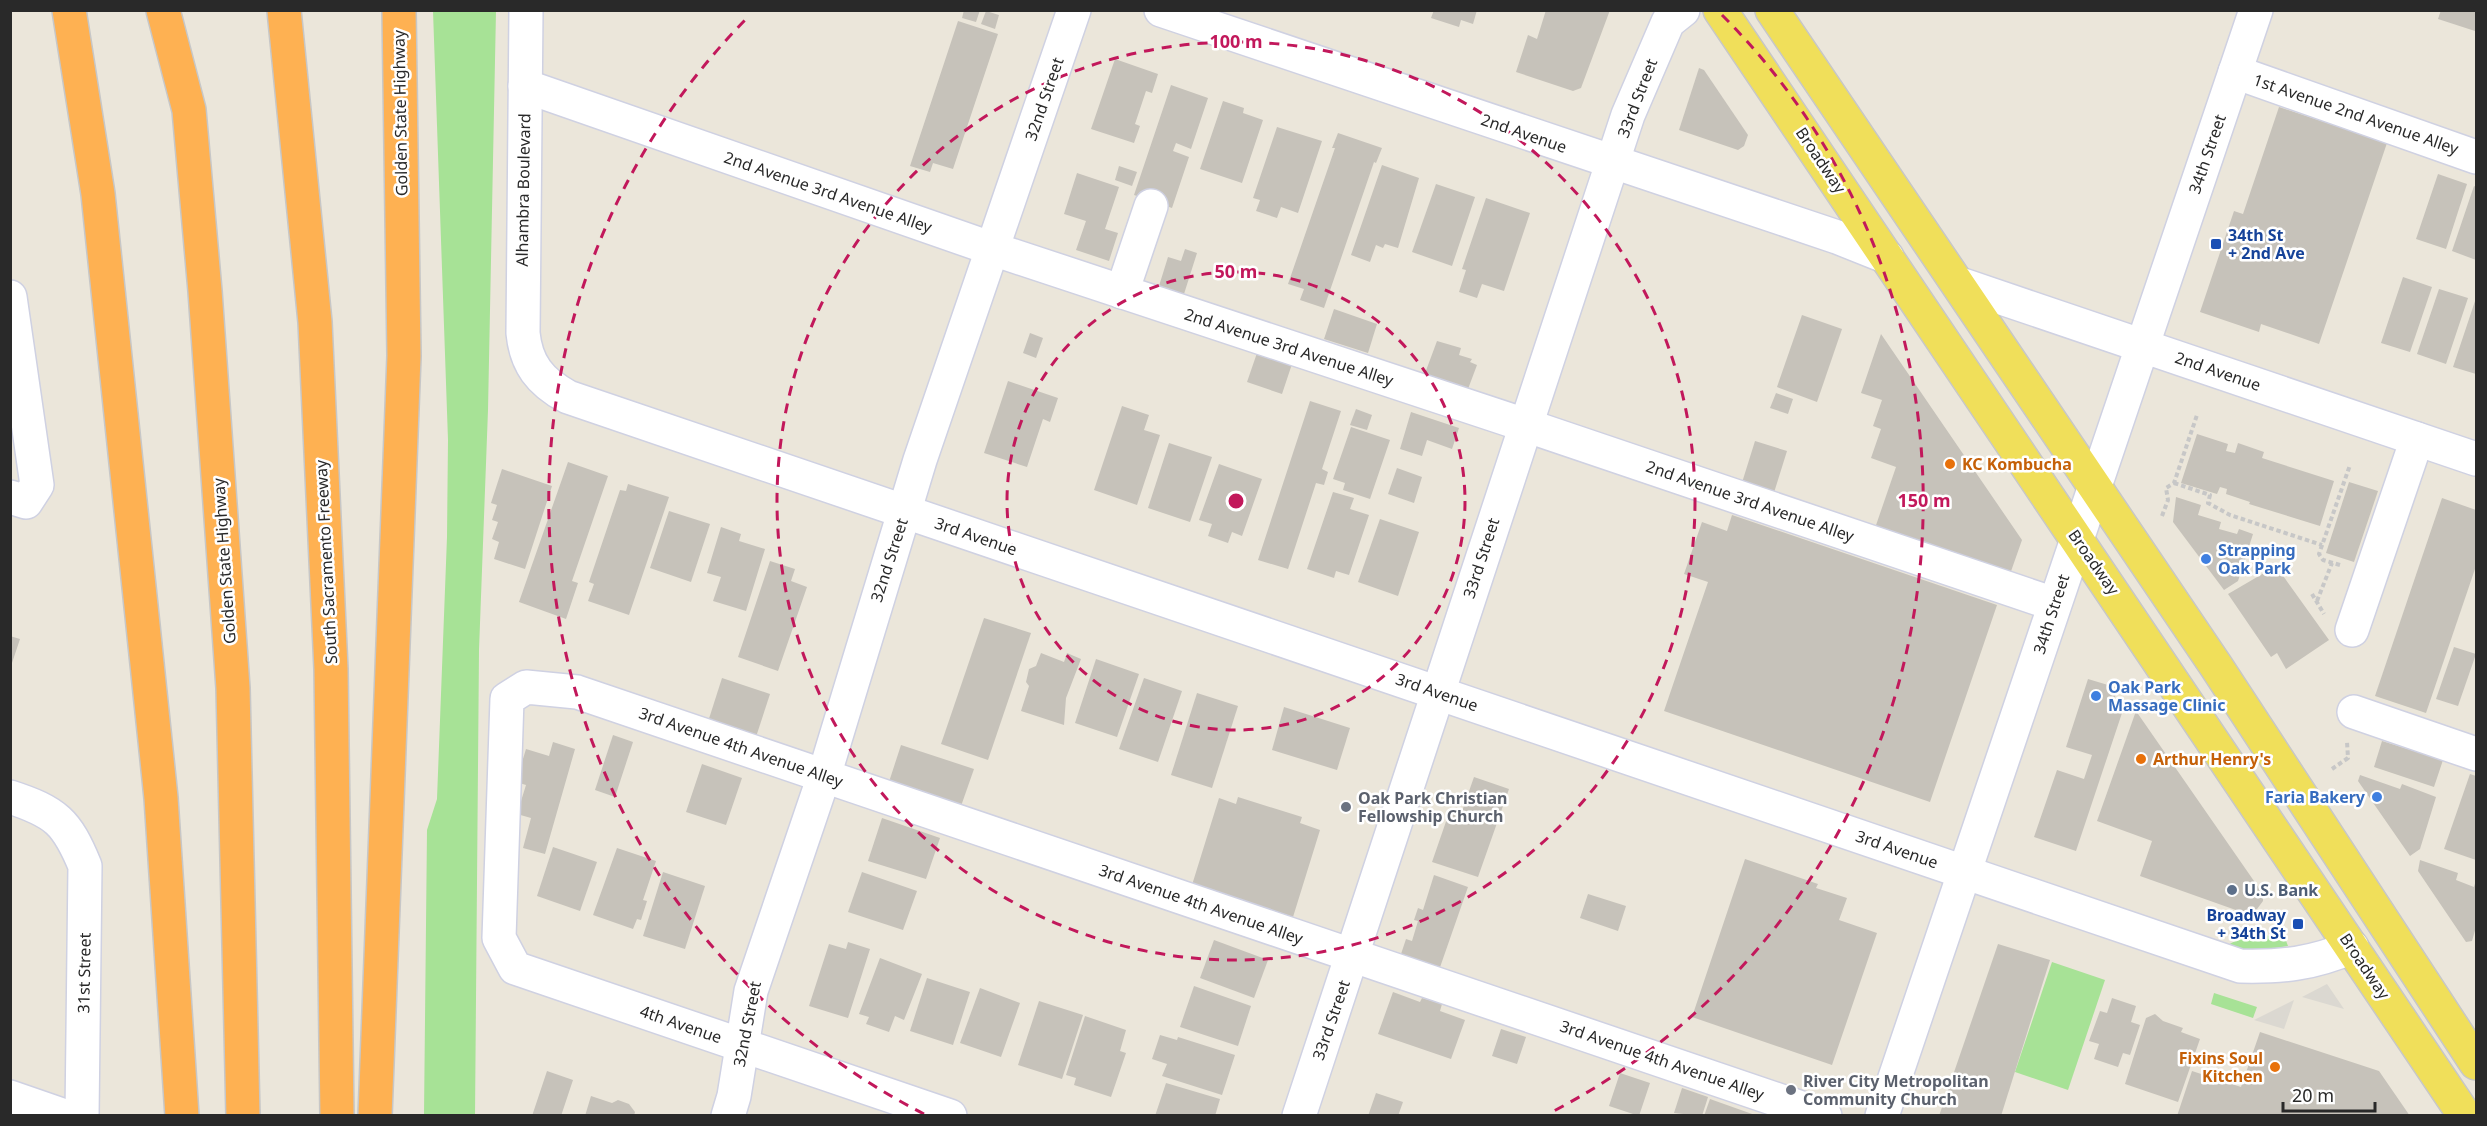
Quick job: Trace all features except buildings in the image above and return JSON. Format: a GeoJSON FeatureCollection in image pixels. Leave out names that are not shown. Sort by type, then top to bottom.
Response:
{"type":"FeatureCollection","features":[{"type":"Feature","properties":{"kind":"highway"},"geometry":{"type":"LineString","coordinates":[[69,10],[98,194],[161,798],[182,1116]]}},
{"type":"Feature","properties":{"kind":"highway","name":"Golden State Highway"},"geometry":{"type":"LineString","coordinates":[[163,10],[189,110],[205,291],[232,688],[243,1116]]}},
{"type":"Feature","properties":{"kind":"highway"},"geometry":{"type":"LineString","coordinates":[[178,10],[189,110]]}},
{"type":"Feature","properties":{"kind":"highway","name":"South Sacramento Freeway"},"geometry":{"type":"LineString","coordinates":[[284,10],[315,322],[331,669],[337,1116]]}},
{"type":"Feature","properties":{"kind":"highway"},"geometry":{"type":"LineString","coordinates":[[292,10],[292,82]]}},
{"type":"Feature","properties":{"kind":"highway","name":"Golden State Highway"},"geometry":{"type":"LineString","coordinates":[[375,1116],[404,356],[399,10]]}},
{"type":"Feature","properties":{"kind":"main road","name":"Broadway"},"geometry":{"type":"LineString","coordinates":[[1720,10],[2465,1116]]}},
{"type":"Feature","properties":{"kind":"main road"},"geometry":{"type":"LineString","coordinates":[[1772,10],[1960,284],[2093,486],[2262,735],[2476,1063]]}},
{"type":"Feature","properties":{"kind":"street","name":"Alhambra Boulevard"},"geometry":{"type":"LineString","coordinates":[[526,10],[522,333],[532,369]]}},
{"type":"Feature","properties":{"kind":"street","name":"32nd Street"},"geometry":{"type":"LineString","coordinates":[[728,1116],[735,1096],[751,991],[824,776],[904,511],[1074,10]]}},
{"type":"Feature","properties":{"kind":"street","name":"2nd Avenue"},"geometry":{"type":"LineString","coordinates":[[1161,10],[1837,237],[1887,256]]}},
{"type":"Feature","properties":{"kind":"street","name":"33rd Street"},"geometry":{"type":"LineString","coordinates":[[1299,1116],[1628,116],[1668,22],[1683,10]]}},
{"type":"Feature","properties":{"kind":"street","name":"34th Street"},"geometry":{"type":"LineString","coordinates":[[1882,1116],[2093,486],[2143,346],[2256,10]]}},
{"type":"Feature","properties":{"kind":"street","name":"1st Avenue 2nd Avenue Alley"},"geometry":{"type":"LineString","coordinates":[[2235,72],[2476,157]]}},
{"type":"Feature","properties":{"kind":"street","name":"2nd Avenue 3rd Avenue Alley"},"geometry":{"type":"LineString","coordinates":[[525,86],[993,249],[1525,425],[2054,604]]}},
{"type":"Feature","properties":{"kind":"street"},"geometry":{"type":"LineString","coordinates":[[1122,292],[1151,206]]}},
{"type":"Feature","properties":{"kind":"street","name":"2nd Avenue"},"geometry":{"type":"LineString","coordinates":[[1960,284],[2476,459]]}},
{"type":"Feature","properties":{"kind":"street"},"geometry":{"type":"LineString","coordinates":[[10,297],[37,485],[18,499]]}},
{"type":"Feature","properties":{"kind":"street","name":"3rd Avenue"},"geometry":{"type":"LineString","coordinates":[[532,369],[544,382],[568,397],[2240,966],[2282,967],[2324,959],[2352,947]]}},
{"type":"Feature","properties":{"kind":"street"},"geometry":{"type":"LineString","coordinates":[[2352,630],[2417,439]]}},
{"type":"Feature","properties":{"kind":"street","name":"3rd Avenue 4th Avenue Alley"},"geometry":{"type":"LineString","coordinates":[[515,968],[499,938],[507,699],[526,687],[577,692],[1825,1116]]}},
{"type":"Feature","properties":{"kind":"street"},"geometry":{"type":"LineString","coordinates":[[2354,712],[2476,754]]}},
{"type":"Feature","properties":{"kind":"street","name":"31st Street"},"geometry":{"type":"LineString","coordinates":[[10,797],[42,808],[72,834],[85,866],[82,1116]]}},
{"type":"Feature","properties":{"kind":"street","name":"4th Avenue"},"geometry":{"type":"LineString","coordinates":[[515,968],[950,1116]]}},
{"type":"Feature","properties":{"kind":"street"},"geometry":{"type":"LineString","coordinates":[[10,1097],[65,1116]]}},
{"type":"Feature","properties":{"kind":"street"},"geometry":{"type":"LineString","coordinates":[[2471,1116],[2476,1098]]}},
{"type":"Feature","properties":{"kind":"path"},"geometry":{"type":"LineString","coordinates":[[2162,516],[2168,501],[2166,488],[2174,483],[2197,415]]}},
{"type":"Feature","properties":{"kind":"path"},"geometry":{"type":"LineString","coordinates":[[2174,483],[2210,495],[2208,502],[2230,515],[2322,545],[2350,465]]}},
{"type":"Feature","properties":{"kind":"path"},"geometry":{"type":"LineString","coordinates":[[2317,601],[2332,563]]}},
{"type":"Feature","properties":{"kind":"green space"},"geometry":{"type":"Polygon","coordinates":[[[433,11],[496,11],[488,410],[479,650],[475,1116],[424,1115],[427,830],[437,799],[447,537],[448,440],[433,11]]]}},
{"type":"Feature","properties":{"kind":"green space"},"geometry":{"type":"Polygon","coordinates":[[[2250,933],[2285,938],[2288,946],[2247,953],[2224,947],[2250,933]]]}},
{"type":"Feature","properties":{"kind":"green space"},"geometry":{"type":"Polygon","coordinates":[[[2052,962],[2105,980],[2068,1090],[2015,1072],[2052,962]]]}},
{"type":"Feature","properties":{"kind":"green space"},"geometry":{"type":"Polygon","coordinates":[[[2214,993],[2257,1007],[2253,1018],[2211,1004],[2214,993]]]}},
{"type":"Feature","properties":{"kind":"shaded area"},"geometry":{"type":"Polygon","coordinates":[[[2327,984],[2344,1009],[2302,997],[2327,984]]]}},
{"type":"Feature","properties":{"kind":"shaded area"},"geometry":{"type":"Polygon","coordinates":[[[2294,1000],[2284,1029],[2254,1020],[2294,1000]]]}},
{"type":"Feature","properties":{"kind":"place","name":"34th St + 2nd Ave"},"geometry":{"type":"Point","coordinates":[2216,244]}},
{"type":"Feature","properties":{"kind":"place","name":"KC Kombucha"},"geometry":{"type":"Point","coordinates":[1950,464]}},
{"type":"Feature","properties":{"kind":"place","name":"Strapping Oak Park"},"geometry":{"type":"Point","coordinates":[2206,559]}},
{"type":"Feature","properties":{"kind":"place","name":"Oak Park Massage Clinic"},"geometry":{"type":"Point","coordinates":[2096,696]}},
{"type":"Feature","properties":{"kind":"place","name":"Arthur Henry's"},"geometry":{"type":"Point","coordinates":[2141,759]}},
{"type":"Feature","properties":{"kind":"place","name":"Faria Bakery"},"geometry":{"type":"Point","coordinates":[2377,797]}},
{"type":"Feature","properties":{"kind":"place","name":"Oak Park Christian Fellowship Church"},"geometry":{"type":"Point","coordinates":[1346,807]}},
{"type":"Feature","properties":{"kind":"place","name":"U.S. Bank"},"geometry":{"type":"Point","coordinates":[2232,890]}},
{"type":"Feature","properties":{"kind":"place","name":"Broadway + 34th St"},"geometry":{"type":"Point","coordinates":[2298,924]}},
{"type":"Feature","properties":{"kind":"place","name":"Fixins Soul Kitchen"},"geometry":{"type":"Point","coordinates":[2275,1067]}},
{"type":"Feature","properties":{"kind":"place","name":"River City Metropolitan Community Church"},"geometry":{"type":"Point","coordinates":[1791,1090]}}]}
